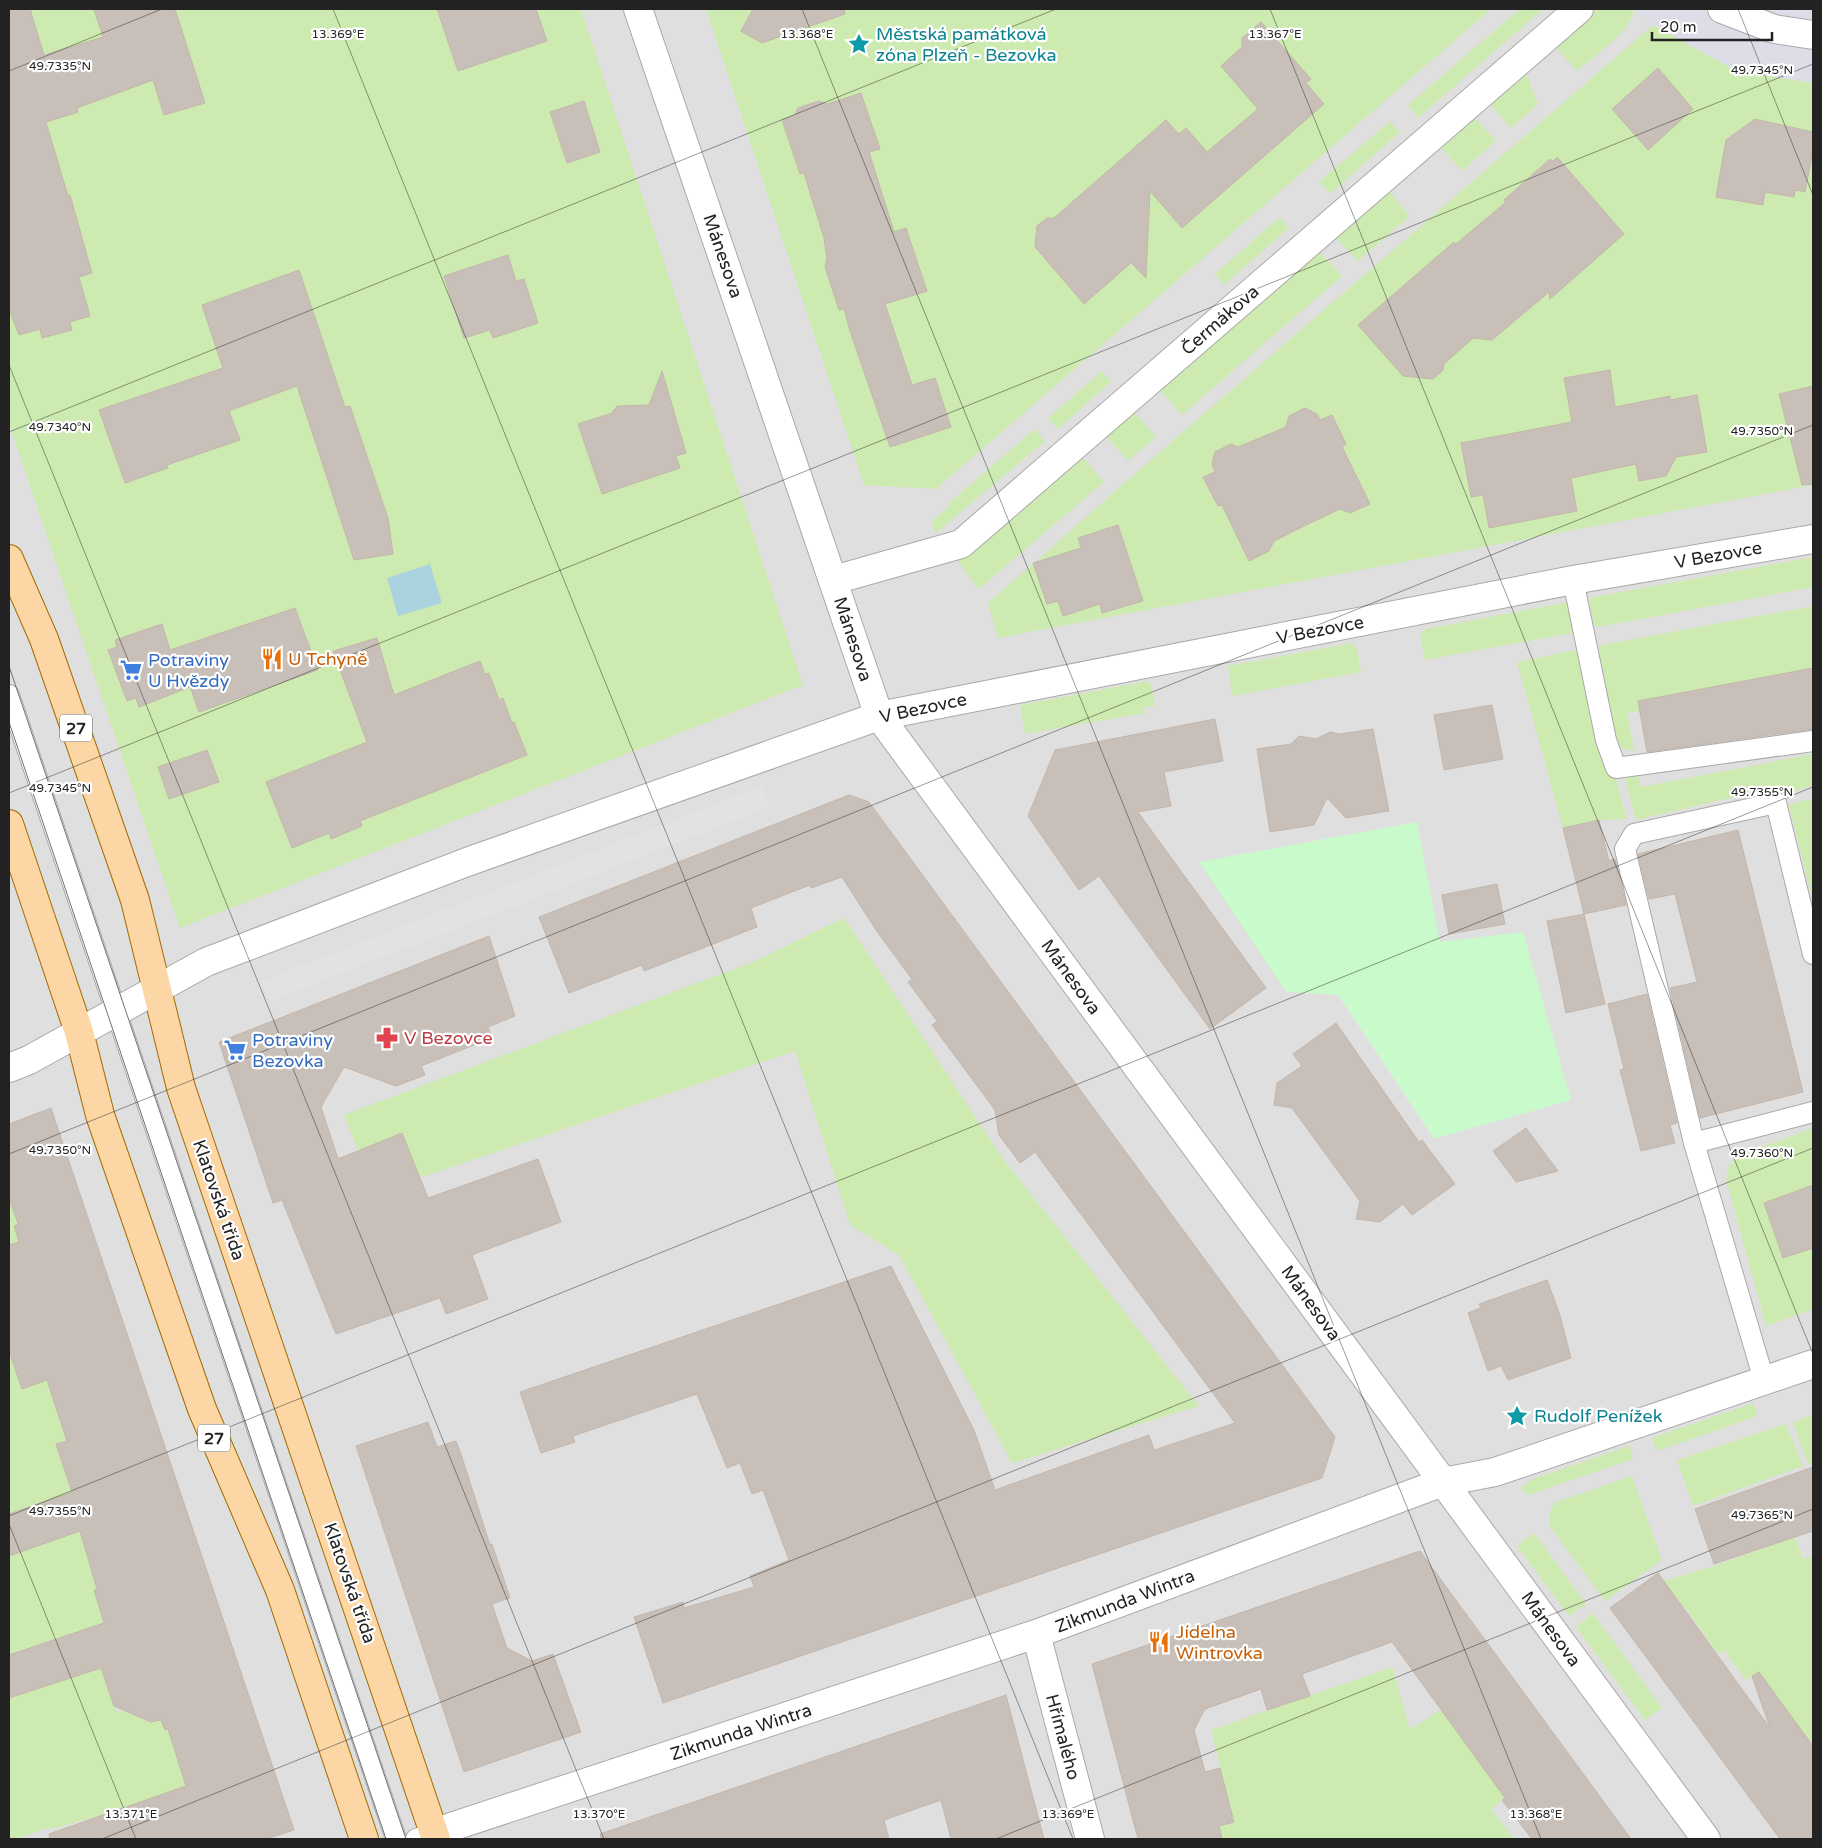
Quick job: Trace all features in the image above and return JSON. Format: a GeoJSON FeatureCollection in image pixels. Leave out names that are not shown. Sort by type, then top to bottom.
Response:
{"type":"FeatureCollection","features":[{"type":"Feature","properties":{"kind":"main road","name":"Klatovská třída"},"geometry":{"type":"LineString","coordinates":[[9,559],[44,638],[135,900],[181,1088],[428,1837]]}},
{"type":"Feature","properties":{"kind":"main road","name":"27"},"geometry":{"type":"LineString","coordinates":[[9,824],[79,1032],[100,1115],[202,1409],[280,1590],[364,1839]]}},
{"type":"Feature","properties":{"kind":"street","name":"Mánesova"},"geometry":{"type":"LineString","coordinates":[[638,9],[834,580],[878,716],[1706,1839]]}},
{"type":"Feature","properties":{"kind":"street","name":"Čermákova"},"geometry":{"type":"LineString","coordinates":[[834,580],[961,544],[1579,9]]}},
{"type":"Feature","properties":{"kind":"street"},"geometry":{"type":"LineString","coordinates":[[1722,9],[1774,29],[1813,35]]}},
{"type":"Feature","properties":{"kind":"street","name":"V Bezovce"},"geometry":{"type":"LineString","coordinates":[[9,1068],[29,1060],[206,962],[467,862],[878,716],[1573,580],[1813,538]]}},
{"type":"Feature","properties":{"kind":"street","name":"Zikmunda Wintra"},"geometry":{"type":"LineString","coordinates":[[428,1837],[1036,1634],[1443,1482],[1495,1472],[1813,1364]]}},
{"type":"Feature","properties":{"kind":"street","name":"Hřímalého"},"geometry":{"type":"LineString","coordinates":[[1036,1634],[1090,1839]]}},
{"type":"Feature","properties":{"kind":"lane"},"geometry":{"type":"LineString","coordinates":[[1573,580],[1606,740],[1616,768],[1813,741]]}},
{"type":"Feature","properties":{"kind":"lane"},"geometry":{"type":"LineString","coordinates":[[9,695],[396,1839]]}},
{"type":"Feature","properties":{"kind":"lane"},"geometry":{"type":"LineString","coordinates":[[1764,1380],[1694,1144],[1625,849],[1634,834],[1776,803],[1813,954]]}},
{"type":"Feature","properties":{"kind":"lane"},"geometry":{"type":"LineString","coordinates":[[1694,1144],[1813,1112]]}},
{"type":"Feature","properties":{"kind":"shaded area"},"geometry":{"type":"Polygon","coordinates":[[[9,9],[1813,9],[1813,1839],[9,1839],[9,9]]]}},
{"type":"Feature","properties":{"kind":"shaded area"},"geometry":{"type":"Polygon","coordinates":[[[1638,9],[1813,9],[1813,83],[1737,71],[1653,25],[1638,9]]]}},
{"type":"Feature","properties":{"kind":"shaded area"},"geometry":{"type":"Polygon","coordinates":[[[762,786],[770,807],[270,1001],[262,981],[762,786]]]}},
{"type":"Feature","properties":{"kind":"green space"},"geometry":{"type":"Polygon","coordinates":[[[9,9],[581,9],[803,685],[180,928],[9,424],[9,9]]]}},
{"type":"Feature","properties":{"kind":"green space"},"geometry":{"type":"Polygon","coordinates":[[[706,9],[1491,9],[936,489],[864,485],[706,9]]]}},
{"type":"Feature","properties":{"kind":"green space"},"geometry":{"type":"Polygon","coordinates":[[[1520,9],[1543,9],[1418,118],[1408,105],[1520,9]]]}},
{"type":"Feature","properties":{"kind":"green space"},"geometry":{"type":"Polygon","coordinates":[[[1596,9],[1634,9],[1632,17],[1620,34],[1577,71],[1554,45],[1596,9]]]}},
{"type":"Feature","properties":{"kind":"green space"},"geometry":{"type":"Polygon","coordinates":[[[1653,25],[1737,71],[1813,83],[1813,485],[998,638],[988,603],[1653,25]]]}},
{"type":"Feature","properties":{"kind":"green space"},"geometry":{"type":"Polygon","coordinates":[[[1525,70],[1538,104],[1511,128],[1489,103],[1525,70]]]}},
{"type":"Feature","properties":{"kind":"green space"},"geometry":{"type":"Polygon","coordinates":[[[1473,116],[1496,141],[1462,171],[1439,145],[1473,116]]]}},
{"type":"Feature","properties":{"kind":"green space"},"geometry":{"type":"Polygon","coordinates":[[[1390,121],[1400,132],[1330,194],[1319,182],[1390,121]]]}},
{"type":"Feature","properties":{"kind":"green space"},"geometry":{"type":"Polygon","coordinates":[[[1388,190],[1410,216],[1358,261],[1334,236],[1388,190]]]}},
{"type":"Feature","properties":{"kind":"green space"},"geometry":{"type":"Polygon","coordinates":[[[1280,217],[1289,228],[1224,285],[1215,274],[1280,217]]]}},
{"type":"Feature","properties":{"kind":"green space"},"geometry":{"type":"Polygon","coordinates":[[[1318,250],[1342,276],[1182,415],[1158,388],[1318,250]]]}},
{"type":"Feature","properties":{"kind":"green space"},"geometry":{"type":"Polygon","coordinates":[[[1102,371],[1111,382],[1058,429],[1048,418],[1102,371]]]}},
{"type":"Feature","properties":{"kind":"green space"},"geometry":{"type":"Polygon","coordinates":[[[1133,410],[1156,437],[1128,461],[1105,435],[1133,410]]]}},
{"type":"Feature","properties":{"kind":"green space"},"geometry":{"type":"Polygon","coordinates":[[[1035,429],[1045,441],[936,533],[931,522],[950,506],[950,502],[1035,429]]]}},
{"type":"Feature","properties":{"kind":"green space"},"geometry":{"type":"Polygon","coordinates":[[[1081,455],[1104,482],[980,588],[977,588],[957,560],[1081,455]]]}},
{"type":"Feature","properties":{"kind":"green space"},"geometry":{"type":"Polygon","coordinates":[[[1813,557],[1813,587],[1598,627],[1594,625],[1589,598],[1813,557]]]}},
{"type":"Feature","properties":{"kind":"green space"},"geometry":{"type":"Polygon","coordinates":[[[1570,602],[1575,629],[1572,633],[1425,660],[1420,636],[1425,629],[1570,602]]]}},
{"type":"Feature","properties":{"kind":"green space"},"geometry":{"type":"Polygon","coordinates":[[[1813,606],[1813,668],[1638,701],[1640,711],[1627,713],[1634,751],[1622,748],[1614,739],[1597,651],[1601,645],[1813,606]]]}},
{"type":"Feature","properties":{"kind":"green space"},"geometry":{"type":"Polygon","coordinates":[[[1353,643],[1357,649],[1361,672],[1232,696],[1228,666],[1353,643]]]}},
{"type":"Feature","properties":{"kind":"green space"},"geometry":{"type":"Polygon","coordinates":[[[1575,650],[1580,654],[1597,745],[1616,780],[1627,819],[1599,820],[1563,828],[1517,662],[1575,650]]]}},
{"type":"Feature","properties":{"kind":"green space"},"geometry":{"type":"Polygon","coordinates":[[[1148,681],[1152,688],[1155,706],[1144,707],[1145,713],[1025,734],[1020,705],[1148,681]]]}},
{"type":"Feature","properties":{"kind":"green space"},"geometry":{"type":"Polygon","coordinates":[[[1813,754],[1813,785],[1780,796],[1768,789],[1636,820],[1625,778],[1637,774],[1641,787],[1813,754]]]}},
{"type":"Feature","properties":{"kind":"green space"},"geometry":{"type":"Polygon","coordinates":[[[1813,798],[1813,901],[1789,805],[1813,798]]]}},
{"type":"Feature","properties":{"kind":"green space"},"geometry":{"type":"Polygon","coordinates":[[[1417,822],[1440,942],[1523,932],[1571,1100],[1434,1139],[1338,995],[1286,992],[1199,862],[1417,822]]]}},
{"type":"Feature","properties":{"kind":"green space"},"geometry":{"type":"Polygon","coordinates":[[[844,918],[1006,1163],[1199,1406],[1012,1463],[899,1255],[850,1225],[795,1051],[375,1193],[344,1115],[753,962],[844,918]]]}},
{"type":"Feature","properties":{"kind":"green space"},"geometry":{"type":"Polygon","coordinates":[[[1813,1128],[1813,1185],[1764,1203],[1783,1258],[1813,1248],[1813,1309],[1766,1326],[1726,1179],[1729,1166],[1738,1156],[1813,1128]]]}},
{"type":"Feature","properties":{"kind":"green space"},"geometry":{"type":"Polygon","coordinates":[[[9,1198],[18,1224],[14,1226],[19,1242],[10,1245],[15,1262],[9,1264],[9,1198]]]}},
{"type":"Feature","properties":{"kind":"green space"},"geometry":{"type":"Polygon","coordinates":[[[40,1302],[15,1368],[22,1389],[47,1380],[67,1441],[57,1444],[88,1476],[94,1578],[97,1589],[94,1591],[99,1608],[113,1604],[106,1682],[116,1712],[128,1709],[130,1715],[149,1710],[152,1722],[161,1720],[165,1730],[168,1729],[175,1752],[203,1786],[53,1829],[51,1827],[16,1839],[9,1839],[9,1312],[40,1302]]]}},
{"type":"Feature","properties":{"kind":"green space"},"geometry":{"type":"Polygon","coordinates":[[[1753,1403],[1757,1413],[1755,1417],[1660,1450],[1656,1449],[1652,1438],[1753,1403]]]}},
{"type":"Feature","properties":{"kind":"green space"},"geometry":{"type":"Polygon","coordinates":[[[1813,1415],[1813,1462],[1808,1464],[1793,1422],[1813,1415]]]}},
{"type":"Feature","properties":{"kind":"green space"},"geometry":{"type":"Polygon","coordinates":[[[1786,1424],[1803,1466],[1693,1506],[1677,1460],[1786,1424]]]}},
{"type":"Feature","properties":{"kind":"green space"},"geometry":{"type":"Polygon","coordinates":[[[1629,1446],[1633,1456],[1630,1460],[1528,1495],[1520,1488],[1535,1478],[1629,1446]]]}},
{"type":"Feature","properties":{"kind":"green space"},"geometry":{"type":"Polygon","coordinates":[[[1632,1476],[1662,1560],[1605,1601],[1549,1525],[1550,1513],[1554,1503],[1632,1476]]]}},
{"type":"Feature","properties":{"kind":"green space"},"geometry":{"type":"Polygon","coordinates":[[[1534,1533],[1586,1604],[1569,1616],[1517,1546],[1534,1533]]]}},
{"type":"Feature","properties":{"kind":"green space"},"geometry":{"type":"Polygon","coordinates":[[[1795,1537],[1803,1559],[1813,1556],[1813,1746],[1770,1687],[1766,1690],[1755,1674],[1746,1680],[1724,1650],[1718,1654],[1685,1607],[1663,1581],[1714,1566],[1795,1537]]]}},
{"type":"Feature","properties":{"kind":"green space"},"geometry":{"type":"Polygon","coordinates":[[[1593,1613],[1662,1708],[1645,1720],[1576,1627],[1593,1613]]]}},
{"type":"Feature","properties":{"kind":"green space"},"geometry":{"type":"Polygon","coordinates":[[[1392,1667],[1410,1730],[1441,1709],[1455,1729],[1465,1722],[1505,1798],[1491,1809],[1514,1839],[1218,1839],[1222,1838],[1219,1826],[1234,1822],[1211,1730],[1392,1667]]]}},
{"type":"Feature","properties":{"kind":"water"},"geometry":{"type":"Polygon","coordinates":[[[430,564],[442,603],[398,616],[387,578],[430,564]]]}},
{"type":"Feature","properties":{"kind":"building"},"geometry":{"type":"Polygon","coordinates":[[[9,9],[30,9],[44,55],[103,37],[94,9],[175,9],[205,103],[164,115],[153,80],[77,108],[78,112],[46,122],[68,196],[70,195],[92,273],[79,277],[90,316],[70,322],[72,330],[42,338],[40,329],[19,335],[9,309],[9,9]]]}},
{"type":"Feature","properties":{"kind":"building"},"geometry":{"type":"Polygon","coordinates":[[[437,9],[536,9],[547,41],[458,71],[437,9]]]}},
{"type":"Feature","properties":{"kind":"building"},"geometry":{"type":"Polygon","coordinates":[[[753,9],[844,9],[845,14],[762,43],[741,31],[753,9]]]}},
{"type":"Feature","properties":{"kind":"building"},"geometry":{"type":"Polygon","coordinates":[[[1261,22],[1311,79],[1306,83],[1324,104],[1182,228],[1150,191],[1146,278],[1131,263],[1084,304],[1035,247],[1037,226],[1047,218],[1054,218],[1166,120],[1179,134],[1186,128],[1207,152],[1258,109],[1221,66],[1242,47],[1242,38],[1261,22]]]}},
{"type":"Feature","properties":{"kind":"building"},"geometry":{"type":"Polygon","coordinates":[[[1658,68],[1693,109],[1648,150],[1612,109],[1658,68]]]}},
{"type":"Feature","properties":{"kind":"building"},"geometry":{"type":"Polygon","coordinates":[[[861,93],[880,149],[869,152],[894,232],[906,228],[927,291],[885,304],[912,385],[935,378],[951,427],[890,447],[844,309],[839,310],[825,267],[827,259],[824,238],[804,173],[800,174],[782,120],[795,115],[798,108],[819,101],[827,104],[861,93]]]}},
{"type":"Feature","properties":{"kind":"building"},"geometry":{"type":"Polygon","coordinates":[[[584,101],[600,152],[567,163],[550,112],[584,101]]]}},
{"type":"Feature","properties":{"kind":"building"},"geometry":{"type":"Polygon","coordinates":[[[1755,119],[1813,132],[1813,150],[1805,192],[1795,190],[1794,197],[1765,192],[1763,205],[1716,197],[1726,140],[1755,119]]]}},
{"type":"Feature","properties":{"kind":"building"},"geometry":{"type":"Polygon","coordinates":[[[1557,157],[1624,234],[1550,299],[1549,292],[1492,340],[1473,338],[1444,364],[1443,370],[1433,379],[1403,376],[1358,325],[1454,242],[1456,244],[1506,202],[1504,200],[1550,159],[1553,161],[1557,157]]]}},
{"type":"Feature","properties":{"kind":"building"},"geometry":{"type":"Polygon","coordinates":[[[508,255],[516,281],[524,279],[538,323],[493,338],[490,330],[464,338],[444,276],[508,255]]]}},
{"type":"Feature","properties":{"kind":"building"},"geometry":{"type":"Polygon","coordinates":[[[299,270],[345,407],[350,406],[388,518],[393,554],[354,560],[297,386],[229,411],[240,440],[167,465],[168,468],[125,483],[99,410],[223,368],[202,305],[299,270]]]}},
{"type":"Feature","properties":{"kind":"building"},"geometry":{"type":"Polygon","coordinates":[[[1610,370],[1615,407],[1670,396],[1670,400],[1697,395],[1707,452],[1676,457],[1666,476],[1639,481],[1636,464],[1571,478],[1577,511],[1489,528],[1483,495],[1471,497],[1461,443],[1572,422],[1564,378],[1610,370]]]}},
{"type":"Feature","properties":{"kind":"building"},"geometry":{"type":"Polygon","coordinates":[[[662,371],[686,453],[676,456],[680,468],[602,494],[578,424],[612,413],[617,406],[649,405],[662,371]]]}},
{"type":"Feature","properties":{"kind":"building"},"geometry":{"type":"Polygon","coordinates":[[[1813,386],[1813,484],[1802,485],[1779,394],[1813,386]]]}},
{"type":"Feature","properties":{"kind":"building"},"geometry":{"type":"Polygon","coordinates":[[[1305,408],[1317,414],[1320,420],[1332,415],[1346,444],[1342,447],[1370,504],[1350,513],[1340,509],[1306,525],[1274,541],[1269,551],[1249,561],[1222,505],[1218,506],[1203,477],[1215,472],[1212,464],[1215,452],[1231,444],[1238,447],[1286,427],[1289,416],[1305,408]]]}},
{"type":"Feature","properties":{"kind":"building"},"geometry":{"type":"Polygon","coordinates":[[[1118,525],[1143,601],[1102,613],[1100,604],[1063,616],[1058,601],[1047,604],[1033,563],[1081,548],[1078,538],[1118,525]]]}},
{"type":"Feature","properties":{"kind":"building"},"geometry":{"type":"Polygon","coordinates":[[[295,608],[318,670],[199,712],[190,687],[139,707],[136,698],[127,701],[108,650],[117,647],[115,640],[162,624],[170,650],[295,608]]]}},
{"type":"Feature","properties":{"kind":"building"},"geometry":{"type":"Polygon","coordinates":[[[377,638],[394,695],[480,661],[485,674],[489,673],[499,700],[503,698],[527,755],[360,821],[362,826],[331,839],[329,833],[292,848],[266,782],[367,742],[333,651],[377,638]]]}},
{"type":"Feature","properties":{"kind":"building"},"geometry":{"type":"Polygon","coordinates":[[[1813,668],[1813,729],[1647,752],[1638,701],[1813,668]]]}},
{"type":"Feature","properties":{"kind":"building"},"geometry":{"type":"Polygon","coordinates":[[[1492,705],[1503,759],[1444,770],[1434,715],[1492,705]]]}},
{"type":"Feature","properties":{"kind":"building"},"geometry":{"type":"Polygon","coordinates":[[[1215,719],[1223,761],[1164,772],[1171,806],[1138,812],[1266,988],[1210,1029],[1099,876],[1079,890],[1028,816],[1055,750],[1215,719]]]}},
{"type":"Feature","properties":{"kind":"building"},"geometry":{"type":"Polygon","coordinates":[[[1373,729],[1389,811],[1346,818],[1327,798],[1314,825],[1270,832],[1257,749],[1291,744],[1299,736],[1316,739],[1330,732],[1340,734],[1373,729]]]}},
{"type":"Feature","properties":{"kind":"building"},"geometry":{"type":"Polygon","coordinates":[[[207,750],[219,782],[169,799],[158,767],[207,750]]]}},
{"type":"Feature","properties":{"kind":"building"},"geometry":{"type":"Polygon","coordinates":[[[849,795],[869,802],[1335,1437],[1322,1478],[663,1703],[634,1617],[683,1602],[684,1608],[754,1587],[750,1576],[789,1560],[763,1490],[752,1494],[740,1463],[727,1468],[697,1394],[573,1436],[575,1442],[541,1453],[520,1392],[891,1266],[974,1430],[995,1490],[1149,1435],[1154,1450],[1235,1423],[1035,1152],[1020,1163],[999,1135],[995,1110],[932,1025],[937,1021],[908,982],[912,979],[876,930],[842,877],[811,888],[810,885],[751,908],[757,927],[644,971],[642,965],[569,993],[539,917],[849,795]]]}},
{"type":"Feature","properties":{"kind":"building"},"geometry":{"type":"Polygon","coordinates":[[[1599,820],[1609,861],[1615,859],[1626,905],[1584,914],[1563,828],[1599,820]]]}},
{"type":"Feature","properties":{"kind":"building"},"geometry":{"type":"Polygon","coordinates":[[[1738,830],[1803,1092],[1700,1118],[1670,988],[1697,982],[1675,894],[1649,899],[1638,854],[1738,830]]]}},
{"type":"Feature","properties":{"kind":"building"},"geometry":{"type":"Polygon","coordinates":[[[1497,884],[1505,924],[1449,934],[1442,895],[1497,884]]]}},
{"type":"Feature","properties":{"kind":"building"},"geometry":{"type":"Polygon","coordinates":[[[1584,914],[1605,1004],[1566,1013],[1547,921],[1584,914]]]}},
{"type":"Feature","properties":{"kind":"building"},"geometry":{"type":"Polygon","coordinates":[[[489,936],[515,1016],[488,1027],[492,1038],[421,1066],[425,1075],[396,1086],[344,1067],[321,1107],[338,1159],[402,1133],[428,1198],[538,1159],[561,1222],[472,1255],[488,1299],[446,1314],[440,1298],[336,1334],[282,1200],[273,1203],[219,1042],[489,936]]]}},
{"type":"Feature","properties":{"kind":"building"},"geometry":{"type":"Polygon","coordinates":[[[1647,994],[1677,1123],[1670,1125],[1675,1143],[1641,1151],[1620,1070],[1624,1069],[1608,1004],[1647,994]]]}},
{"type":"Feature","properties":{"kind":"building"},"geometry":{"type":"Polygon","coordinates":[[[1336,1023],[1419,1142],[1422,1140],[1455,1184],[1412,1215],[1403,1204],[1380,1222],[1356,1219],[1360,1201],[1292,1108],[1274,1105],[1277,1083],[1302,1066],[1293,1054],[1336,1023]]]}},
{"type":"Feature","properties":{"kind":"building"},"geometry":{"type":"Polygon","coordinates":[[[51,1108],[294,1830],[266,1839],[50,1839],[49,1834],[186,1786],[168,1729],[165,1730],[161,1720],[151,1722],[114,1706],[101,1668],[9,1698],[9,1655],[104,1623],[94,1590],[97,1589],[80,1531],[9,1556],[9,1514],[72,1492],[56,1444],[67,1441],[47,1380],[22,1389],[9,1351],[9,1245],[19,1242],[14,1226],[18,1224],[9,1198],[9,1124],[51,1108]]]}},
{"type":"Feature","properties":{"kind":"building"},"geometry":{"type":"Polygon","coordinates":[[[1526,1128],[1558,1171],[1516,1182],[1493,1151],[1526,1128]]]}},
{"type":"Feature","properties":{"kind":"building"},"geometry":{"type":"Polygon","coordinates":[[[1813,1185],[1813,1248],[1783,1258],[1764,1203],[1813,1185]]]}},
{"type":"Feature","properties":{"kind":"building"},"geometry":{"type":"Polygon","coordinates":[[[1547,1280],[1559,1312],[1571,1358],[1508,1380],[1501,1366],[1488,1371],[1468,1313],[1481,1308],[1479,1304],[1547,1280]]]}},
{"type":"Feature","properties":{"kind":"building"},"geometry":{"type":"Polygon","coordinates":[[[428,1422],[437,1447],[456,1441],[462,1457],[490,1545],[492,1544],[510,1598],[492,1604],[507,1648],[532,1661],[553,1654],[581,1732],[464,1772],[356,1446],[428,1422]]]}},
{"type":"Feature","properties":{"kind":"building"},"geometry":{"type":"Polygon","coordinates":[[[1813,1467],[1813,1531],[1714,1564],[1695,1509],[1813,1467]]]}},
{"type":"Feature","properties":{"kind":"building"},"geometry":{"type":"Polygon","coordinates":[[[1420,1551],[1631,1839],[1532,1839],[1502,1800],[1505,1798],[1392,1642],[1302,1674],[1310,1696],[1267,1710],[1261,1689],[1205,1709],[1194,1730],[1205,1772],[1220,1768],[1234,1822],[1219,1826],[1222,1839],[1138,1839],[1092,1664],[1420,1551]]]}},
{"type":"Feature","properties":{"kind":"building"},"geometry":{"type":"Polygon","coordinates":[[[1658,1573],[1770,1728],[1752,1676],[1759,1672],[1813,1746],[1813,1839],[1780,1839],[1610,1608],[1658,1573]]]}},
{"type":"Feature","properties":{"kind":"building"},"geometry":{"type":"Polygon","coordinates":[[[1006,1695],[1044,1839],[951,1839],[941,1800],[884,1820],[889,1839],[601,1839],[600,1834],[1006,1695]]]}},
{"type":"Feature","properties":{"kind":"tram line"},"geometry":{"type":"LineString","coordinates":[[9,666],[406,1839]]}},
{"type":"Feature","properties":{"kind":"tram line"},"geometry":{"type":"LineString","coordinates":[[9,722],[386,1839]]}},
{"type":"Feature","properties":{"kind":"place","name":"Městská památková zóna Plzeň - Bezovka"},"geometry":{"type":"Point","coordinates":[859,44]}},
{"type":"Feature","properties":{"kind":"place","name":"U Tchyně"},"geometry":{"type":"Point","coordinates":[272,659]}},
{"type":"Feature","properties":{"kind":"place","name":"Potraviny U Hvězdy"},"geometry":{"type":"Point","coordinates":[131,670]}},
{"type":"Feature","properties":{"kind":"place","name":"V Bezovce"},"geometry":{"type":"Point","coordinates":[387,1038]}},
{"type":"Feature","properties":{"kind":"place","name":"Potraviny Bezovka"},"geometry":{"type":"Point","coordinates":[235,1050]}},
{"type":"Feature","properties":{"kind":"place","name":"Rudolf Penížek"},"geometry":{"type":"Point","coordinates":[1517,1416]}},
{"type":"Feature","properties":{"kind":"place","name":"Jídelna Wintrovka"},"geometry":{"type":"Point","coordinates":[1159,1642]}}]}
